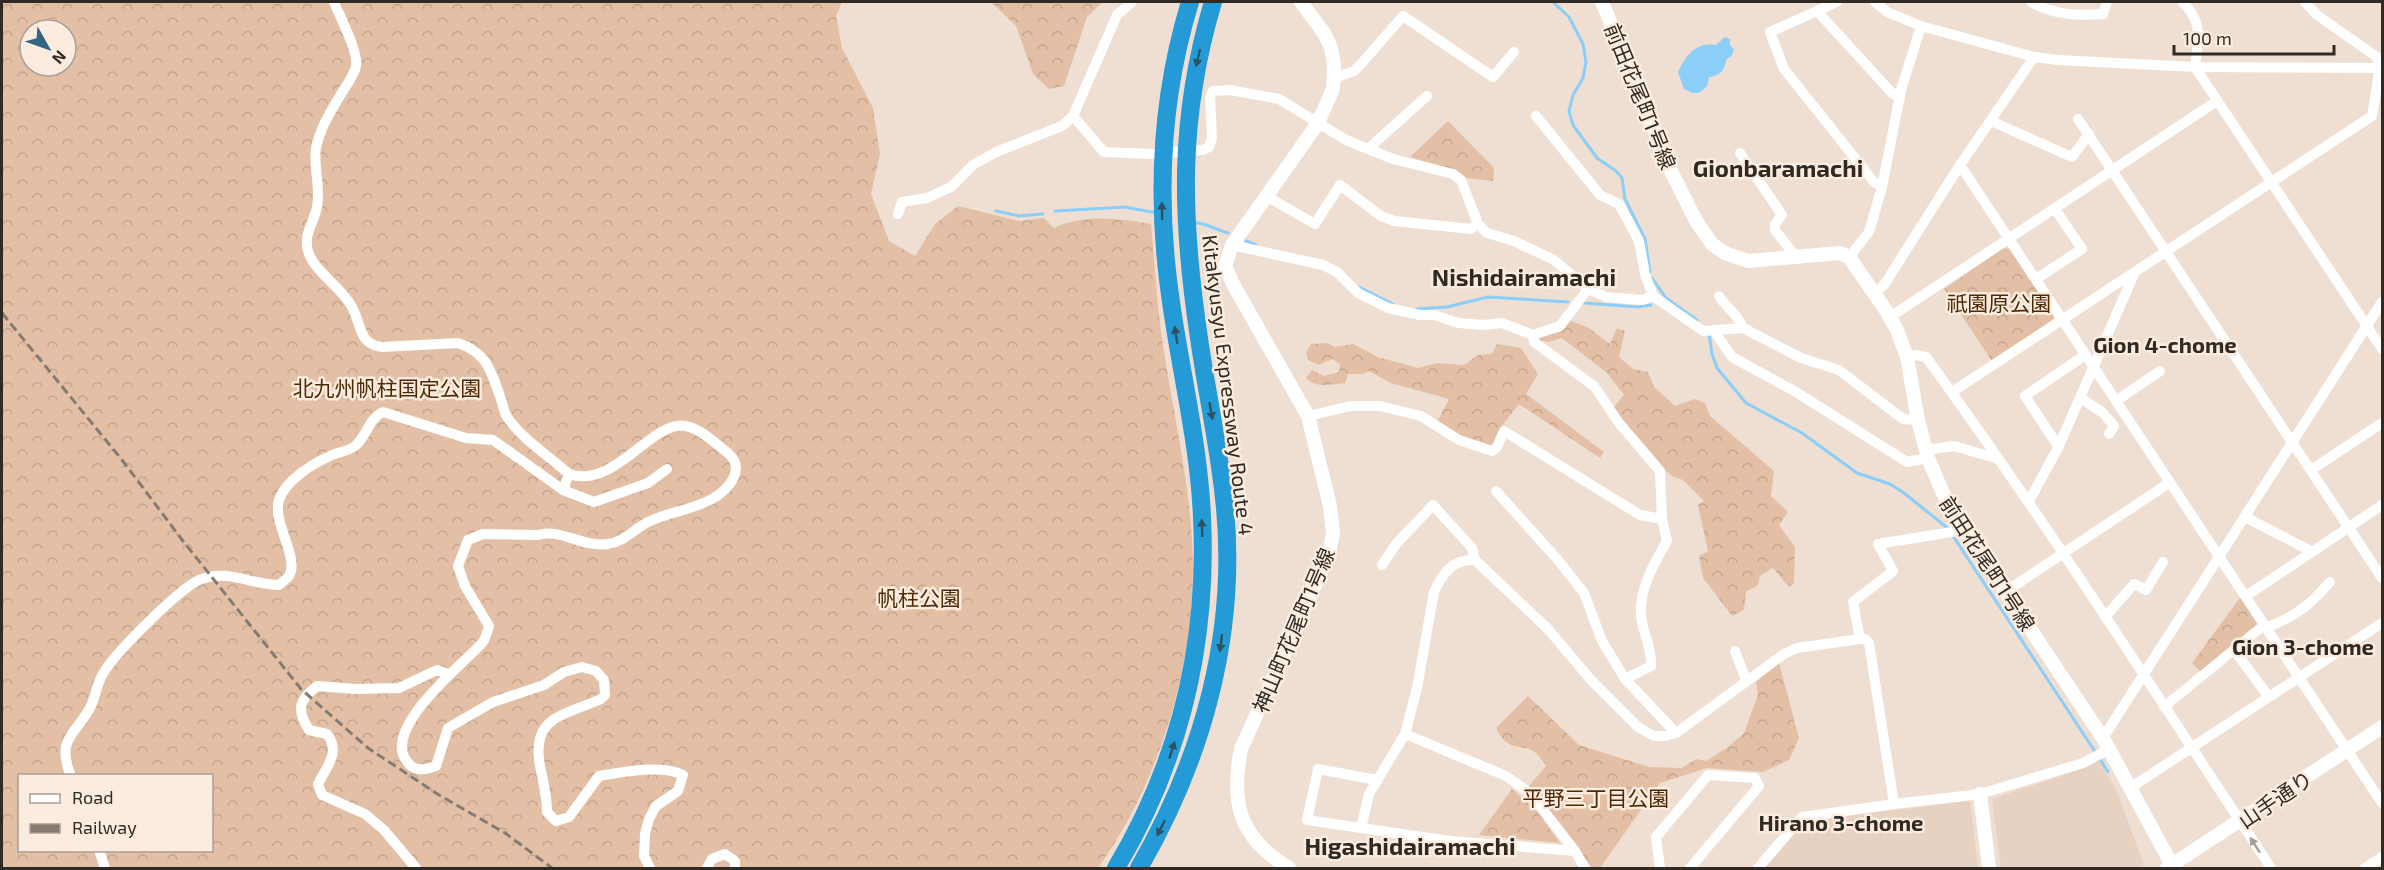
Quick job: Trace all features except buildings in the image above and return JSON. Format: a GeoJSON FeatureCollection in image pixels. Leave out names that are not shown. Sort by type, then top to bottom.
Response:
{"type":"FeatureCollection","features":[{"type":"Feature","properties":{"kind":"highway","name":"Kitakyusyu Expressway Route 4"},"geometry":{"type":"LineString","coordinates":[[1119,864],[1155,793],[1180,726],[1195,662],[1203,586],[1202,515],[1198,471],[1171,301],[1162,213],[1163,140],[1174,66],[1190,2]]}},
{"type":"Feature","properties":{"kind":"highway","name":"Kitakyusyu Expressway Route 4"},"geometry":{"type":"LineString","coordinates":[[1139,868],[1175,801],[1200,735],[1218,665],[1226,585],[1224,498],[1187,249],[1185,174],[1186,138],[1196,68],[1213,2]]}},
{"type":"Feature","properties":{"kind":"street"},"geometry":{"type":"LineString","coordinates":[[334,2],[355,54],[356,66],[320,134],[315,151],[319,190],[317,209],[307,236],[307,247],[312,262],[345,293],[357,315],[365,339],[372,346],[458,343],[479,354],[488,364],[507,416],[569,474],[577,477],[595,474],[620,464],[646,444],[677,425],[688,426],[708,437],[733,457],[736,474],[727,486],[711,499],[647,522],[622,540],[608,544],[588,545],[546,533],[538,535],[483,534],[468,540],[458,566],[465,586],[489,626],[484,641],[448,674],[423,703],[403,737],[402,751],[408,764],[416,769],[426,770],[436,766],[448,728],[493,702],[544,685],[564,672],[582,668],[596,671],[604,680],[605,695],[601,699],[551,721],[538,738],[547,812],[556,821],[569,818],[599,776],[623,771],[674,770],[682,775],[678,791],[656,806],[645,834],[644,856],[650,868]]}},
{"type":"Feature","properties":{"kind":"street"},"geometry":{"type":"LineString","coordinates":[[898,214],[902,202],[927,198],[951,187],[973,165],[996,152],[1062,126],[1072,116],[1117,15],[1132,2]]}},
{"type":"Feature","properties":{"kind":"street","name":"神山町花尾町1号線"},"geometry":{"type":"LineString","coordinates":[[1290,868],[1259,847],[1249,833],[1237,794],[1236,773],[1241,749],[1329,554],[1333,533],[1330,506],[1308,416],[1225,266],[1232,245],[1318,123],[1328,103],[1334,78],[1331,48],[1324,33],[1301,2]]}},
{"type":"Feature","properties":{"kind":"street","name":"前田花尾町1号線"},"geometry":{"type":"LineString","coordinates":[[1602,2],[1672,173],[1703,233],[1725,253],[1742,260],[1764,261],[1840,253],[1849,257],[1875,293],[1890,317],[1907,357],[1918,420],[1927,454],[1955,532],[2006,592],[2102,749],[2130,788],[2172,868]]}},
{"type":"Feature","properties":{"kind":"street"},"geometry":{"type":"LineString","coordinates":[[1836,2],[1770,32],[1784,69],[1874,182],[1882,187]]}},
{"type":"Feature","properties":{"kind":"street"},"geometry":{"type":"LineString","coordinates":[[1875,2],[1894,16],[1921,26],[2034,57],[2195,67],[2381,68]]}},
{"type":"Feature","properties":{"kind":"street"},"geometry":{"type":"LineString","coordinates":[[2031,2],[2047,11],[2080,16],[2103,14],[2107,2]]}},
{"type":"Feature","properties":{"kind":"street"},"geometry":{"type":"LineString","coordinates":[[2183,2],[2194,14],[2198,31],[2195,67],[2382,350]]}},
{"type":"Feature","properties":{"kind":"street"},"geometry":{"type":"LineString","coordinates":[[1952,392],[2372,116],[2381,68],[2377,57],[2316,15],[2305,2]]}},
{"type":"Feature","properties":{"kind":"street"},"geometry":{"type":"LineString","coordinates":[[1817,11],[1891,92],[1900,98]]}},
{"type":"Feature","properties":{"kind":"street"},"geometry":{"type":"LineString","coordinates":[[1334,78],[1353,71],[1361,64],[1403,16],[1493,76],[1514,52]]}},
{"type":"Feature","properties":{"kind":"street"},"geometry":{"type":"LineString","coordinates":[[1849,257],[1869,232],[1882,187],[1900,98],[1921,26]]}},
{"type":"Feature","properties":{"kind":"street"},"geometry":{"type":"LineString","coordinates":[[1875,293],[1884,285],[1960,165],[2034,57]]}},
{"type":"Feature","properties":{"kind":"street"},"geometry":{"type":"LineString","coordinates":[[1072,116],[1104,152],[1153,154],[1203,150],[1209,147],[1212,138],[1210,97],[1213,91],[1230,90],[1279,99],[1346,140],[1393,159],[1453,174],[1461,180],[1478,224],[1487,233],[1514,241],[1554,260],[1588,289],[1606,297],[1642,300],[1653,296]]}},
{"type":"Feature","properties":{"kind":"street"},"geometry":{"type":"LineString","coordinates":[[1368,149],[1427,96]]}},
{"type":"Feature","properties":{"kind":"street"},"geometry":{"type":"LineString","coordinates":[[1890,317],[2217,101]]}},
{"type":"Feature","properties":{"kind":"street"},"geometry":{"type":"LineString","coordinates":[[1536,116],[1600,195],[1619,204],[1639,241],[1645,274],[1653,296],[1710,331],[1732,357],[1796,392],[1907,462],[1954,446],[1999,459]]}},
{"type":"Feature","properties":{"kind":"street"},"geometry":{"type":"LineString","coordinates":[[2078,119],[2382,579]]}},
{"type":"Feature","properties":{"kind":"street"},"geometry":{"type":"LineString","coordinates":[[1991,121],[2072,157],[2089,134]]}},
{"type":"Feature","properties":{"kind":"street"},"geometry":{"type":"LineString","coordinates":[[1740,153],[1782,216],[1775,224],[1775,230],[1797,258]]}},
{"type":"Feature","properties":{"kind":"street"},"geometry":{"type":"LineString","coordinates":[[1960,165],[2382,803]]}},
{"type":"Feature","properties":{"kind":"street"},"geometry":{"type":"LineString","coordinates":[[1266,196],[1315,224],[1340,185],[1381,216],[1394,221],[1471,229],[1478,224]]}},
{"type":"Feature","properties":{"kind":"street"},"geometry":{"type":"LineString","coordinates":[[2036,279],[2082,249],[2055,209]]}},
{"type":"Feature","properties":{"kind":"street"},"geometry":{"type":"LineString","coordinates":[[1232,245],[1323,265],[1337,272],[1358,293],[1388,308],[1420,315],[1434,315],[1458,323],[1484,325],[1502,323],[1533,335],[1560,326],[1588,289]]}},
{"type":"Feature","properties":{"kind":"street"},"geometry":{"type":"LineString","coordinates":[[2029,501],[2081,398],[2135,273]]}},
{"type":"Feature","properties":{"kind":"street"},"geometry":{"type":"LineString","coordinates":[[1719,296],[1725,307],[1741,321],[1743,328]]}},
{"type":"Feature","properties":{"kind":"street"},"geometry":{"type":"LineString","coordinates":[[1758,868],[1802,817],[1980,794],[2083,763],[2102,749],[2143,675],[2382,302]]}},
{"type":"Feature","properties":{"kind":"street"},"geometry":{"type":"LineString","coordinates":[[1710,331],[1743,328],[1801,358],[1839,370],[1903,419],[1918,420]]}},
{"type":"Feature","properties":{"kind":"street"},"geometry":{"type":"LineString","coordinates":[[1533,335],[1534,342],[1594,386],[1619,423],[1660,471],[1662,519],[1667,541],[1649,572],[1642,596],[1641,616],[1652,652],[1652,666],[1624,679]]}},
{"type":"Feature","properties":{"kind":"street"},"geometry":{"type":"LineString","coordinates":[[1907,357],[1916,355],[1926,357],[1952,392],[2064,553],[2271,868]]}},
{"type":"Feature","properties":{"kind":"street"},"geometry":{"type":"LineString","coordinates":[[2058,446],[2025,396],[2085,355]]}},
{"type":"Feature","properties":{"kind":"street"},"geometry":{"type":"LineString","coordinates":[[2116,401],[2160,371]]}},
{"type":"Feature","properties":{"kind":"street"},"geometry":{"type":"LineString","coordinates":[[2081,398],[2103,413],[2114,426],[2109,434]]}},
{"type":"Feature","properties":{"kind":"street"},"geometry":{"type":"LineString","coordinates":[[1308,416],[1351,406],[1380,406],[1421,416],[1459,440],[1492,451],[1497,447],[1504,431],[1640,515],[1662,519]]}},
{"type":"Feature","properties":{"kind":"street"},"geometry":{"type":"LineString","coordinates":[[70,774],[65,762],[71,733],[90,708],[103,673],[115,656],[166,606],[198,581],[220,575],[240,576],[267,585],[279,585],[289,576],[293,565],[279,521],[279,501],[289,485],[304,470],[331,455],[353,448],[364,437],[373,417],[383,412],[466,438],[493,440],[563,490],[594,502],[648,483],[667,469]]}},
{"type":"Feature","properties":{"kind":"street"},"geometry":{"type":"LineString","coordinates":[[2311,470],[2382,423]]}},
{"type":"Feature","properties":{"kind":"street"},"geometry":{"type":"LineString","coordinates":[[563,490],[569,474]]}},
{"type":"Feature","properties":{"kind":"street"},"geometry":{"type":"LineString","coordinates":[[2006,592],[2169,483]]}},
{"type":"Feature","properties":{"kind":"street"},"geometry":{"type":"LineString","coordinates":[[1496,491],[1558,560],[1584,593],[1602,641],[1624,679],[1676,733]]}},
{"type":"Feature","properties":{"kind":"street"},"geometry":{"type":"LineString","coordinates":[[1382,564],[1396,544],[1434,505],[1472,548],[1475,560],[1548,629],[1590,680],[1638,727],[1654,736],[1676,733],[1746,680],[1784,654],[1797,648],[1865,639],[1869,643],[1894,804]]}},
{"type":"Feature","properties":{"kind":"street"},"geometry":{"type":"LineString","coordinates":[[2246,596],[2382,505]]}},
{"type":"Feature","properties":{"kind":"street"},"geometry":{"type":"LineString","coordinates":[[2245,517],[2311,551]]}},
{"type":"Feature","properties":{"kind":"street"},"geometry":{"type":"LineString","coordinates":[[1860,639],[1853,602],[1893,571],[1878,544],[1955,532]]}},
{"type":"Feature","properties":{"kind":"street"},"geometry":{"type":"LineString","coordinates":[[1361,828],[1369,794],[1405,734],[1417,688],[1434,592],[1440,578],[1451,566],[1462,559],[1475,560]]}},
{"type":"Feature","properties":{"kind":"street"},"geometry":{"type":"LineString","coordinates":[[2105,617],[2134,584],[2146,590],[2163,562]]}},
{"type":"Feature","properties":{"kind":"street"},"geometry":{"type":"LineString","coordinates":[[2164,707],[2265,626],[2290,618],[2311,604],[2330,582]]}},
{"type":"Feature","properties":{"kind":"street"},"geometry":{"type":"LineString","coordinates":[[2130,788],[2382,622]]}},
{"type":"Feature","properties":{"kind":"street"},"geometry":{"type":"LineString","coordinates":[[2234,650],[2269,697]]}},
{"type":"Feature","properties":{"kind":"street"},"geometry":{"type":"LineString","coordinates":[[1735,651],[1746,680]]}},
{"type":"Feature","properties":{"kind":"street"},"geometry":{"type":"LineString","coordinates":[[416,868],[384,830],[365,814],[322,795],[318,784],[333,754],[333,742],[327,734],[309,730],[302,719],[301,703],[303,697],[318,686],[355,689],[399,688],[436,670],[448,674]]}},
{"type":"Feature","properties":{"kind":"street","name":"山手通り"},"geometry":{"type":"LineString","coordinates":[[2172,868],[2382,728]]}},
{"type":"Feature","properties":{"kind":"street"},"geometry":{"type":"LineString","coordinates":[[1405,734],[1506,776],[1530,793],[1575,851],[1585,868]]}},
{"type":"Feature","properties":{"kind":"street"},"geometry":{"type":"LineString","coordinates":[[1377,780],[1318,769],[1307,820],[1450,841],[1575,851]]}},
{"type":"Feature","properties":{"kind":"street"},"geometry":{"type":"LineString","coordinates":[[1660,868],[1656,837],[1708,775],[1755,777],[1759,786],[1690,868]]}},
{"type":"Feature","properties":{"kind":"street"},"geometry":{"type":"LineString","coordinates":[[1980,794],[1989,868]]}},
{"type":"Feature","properties":{"kind":"street"},"geometry":{"type":"LineString","coordinates":[[100,852],[105,868]]}},
{"type":"Feature","properties":{"kind":"street"},"geometry":{"type":"LineString","coordinates":[[707,868],[712,859],[725,854],[735,861],[735,868]]}},
{"type":"Feature","properties":{"kind":"street"},"geometry":{"type":"LineString","coordinates":[[2365,868],[2382,857]]}},
{"type":"Feature","properties":{"kind":"shaded area"},"geometry":{"type":"Polygon","coordinates":[[[2098,760],[2116,789],[2144,865],[2138,868],[2001,868],[1992,799],[2085,768],[2098,760]]]}},
{"type":"Feature","properties":{"kind":"shaded area"},"geometry":{"type":"Polygon","coordinates":[[[1970,801],[1978,868],[1765,868],[1805,821],[1970,801]]]}},
{"type":"Feature","properties":{"kind":"green space","name":"北九州帆柱国定公園"},"geometry":{"type":"Polygon","coordinates":[[[2,2],[842,2],[836,16],[842,48],[873,108],[880,154],[871,194],[889,241],[915,256],[935,224],[958,206],[1019,221],[1044,218],[1054,228],[1077,221],[1101,218],[1151,224],[1162,335],[1189,505],[1193,567],[1192,598],[1183,669],[1174,704],[1150,774],[1118,838],[1098,868],[2,868],[2,2]]]}},
{"type":"Feature","properties":{"kind":"green space"},"geometry":{"type":"Polygon","coordinates":[[[991,2],[1103,2],[1087,17],[1064,86],[1049,89],[1033,74],[1016,26],[991,2]]]}},
{"type":"Feature","properties":{"kind":"green space"},"geometry":{"type":"Polygon","coordinates":[[[1448,121],[1494,168],[1493,181],[1464,178],[1455,170],[1410,157],[1448,121]]]}},
{"type":"Feature","properties":{"kind":"green space","name":"祇園原公園"},"geometry":{"type":"Polygon","coordinates":[[[2004,248],[2010,249],[2054,315],[2053,321],[1992,361],[1944,289],[2004,248]]]}},
{"type":"Feature","properties":{"kind":"green space"},"geometry":{"type":"Polygon","coordinates":[[[1569,320],[1589,328],[1610,344],[1617,328],[1625,331],[1619,357],[1633,369],[1648,372],[1654,387],[1675,406],[1695,399],[1705,403],[1710,416],[1774,471],[1771,496],[1788,512],[1779,525],[1795,547],[1794,583],[1789,587],[1773,568],[1760,576],[1758,585],[1746,592],[1744,610],[1732,616],[1703,578],[1699,556],[1708,551],[1698,505],[1704,501],[1683,480],[1672,476],[1664,469],[1623,421],[1614,407],[1624,395],[1607,373],[1562,338],[1548,342],[1538,340],[1537,337],[1560,332],[1569,320]]]}},
{"type":"Feature","properties":{"kind":"green space"},"geometry":{"type":"Polygon","coordinates":[[[1327,343],[1335,347],[1353,344],[1378,357],[1418,368],[1438,363],[1464,365],[1478,355],[1492,354],[1497,344],[1521,348],[1538,374],[1526,394],[1604,452],[1600,458],[1519,404],[1504,423],[1492,446],[1459,436],[1437,422],[1449,399],[1391,383],[1369,371],[1363,374],[1348,374],[1345,383],[1315,384],[1306,378],[1312,370],[1324,376],[1339,372],[1340,364],[1332,359],[1319,365],[1308,360],[1306,352],[1311,344],[1327,343]]]}},
{"type":"Feature","properties":{"kind":"green space"},"geometry":{"type":"Polygon","coordinates":[[[2242,595],[2259,623],[2201,672],[2192,663],[2242,595]]]}},
{"type":"Feature","properties":{"kind":"green space","name":"平野三丁目公園"},"geometry":{"type":"Polygon","coordinates":[[[1779,663],[1799,738],[1789,760],[1763,772],[1707,768],[1660,783],[1600,868],[1592,868],[1528,787],[1546,766],[1531,750],[1506,742],[1496,728],[1528,696],[1579,745],[1649,767],[1682,768],[1696,759],[1706,761],[1727,748],[1744,733],[1758,695],[1756,682],[1779,663]]]}},
{"type":"Feature","properties":{"kind":"green space"},"geometry":{"type":"Polygon","coordinates":[[[1512,789],[1534,807],[1560,843],[1479,835],[1512,789]]]}},
{"type":"Feature","properties":{"kind":"water"},"geometry":{"type":"Polygon","coordinates":[[[1725,37],[1730,39],[1730,45],[1734,50],[1726,60],[1721,72],[1709,77],[1707,86],[1699,93],[1684,89],[1678,72],[1684,60],[1697,48],[1716,45],[1725,37]]]}},
{"type":"Feature","properties":{"kind":"waterway"},"geometry":{"type":"LineString","coordinates":[[1553,2],[1569,17],[1583,44],[1586,62],[1583,78],[1573,95],[1569,111],[1573,125],[1597,158],[1622,178],[1625,199],[1645,239],[1650,272]]}},
{"type":"Feature","properties":{"kind":"waterway"},"geometry":{"type":"LineString","coordinates":[[1055,211],[1125,207],[1157,213]]}},
{"type":"Feature","properties":{"kind":"waterway"},"geometry":{"type":"LineString","coordinates":[[996,211],[1019,216],[1043,214]]}},
{"type":"Feature","properties":{"kind":"waterway"},"geometry":{"type":"LineString","coordinates":[[1192,222],[1228,233]]}},
{"type":"Feature","properties":{"kind":"waterway"},"geometry":{"type":"LineString","coordinates":[[1246,241],[1256,245]]}},
{"type":"Feature","properties":{"kind":"waterway"},"geometry":{"type":"LineString","coordinates":[[1652,278],[1666,298],[1697,320]]}},
{"type":"Feature","properties":{"kind":"waterway"},"geometry":{"type":"LineString","coordinates":[[1359,287],[1393,304]]}},
{"type":"Feature","properties":{"kind":"waterway"},"geometry":{"type":"LineString","coordinates":[[1417,309],[1447,307],[1488,297],[1568,302]]}},
{"type":"Feature","properties":{"kind":"waterway"},"geometry":{"type":"LineString","coordinates":[[1584,303],[1638,307],[1651,305]]}},
{"type":"Feature","properties":{"kind":"waterway"},"geometry":{"type":"LineString","coordinates":[[1709,334],[1717,368],[1746,403],[1802,433],[1857,473],[1890,484],[1950,530]]}},
{"type":"Feature","properties":{"kind":"waterway"},"geometry":{"type":"LineString","coordinates":[[1953,536],[2096,753]]}},
{"type":"Feature","properties":{"kind":"waterway"},"geometry":{"type":"LineString","coordinates":[[2100,759],[2108,772]]}},
{"type":"Feature","properties":{"kind":"railway"},"geometry":{"type":"LineString","coordinates":[[2,313],[122,460],[183,541],[301,689],[368,748],[439,795],[505,833],[552,868]]}},
{"type":"Feature","properties":{"kind":"district","name":"Gionbaramachi"},"geometry":{"type":"Point","coordinates":[1778,167]}},
{"type":"Feature","properties":{"kind":"district","name":"Nishidairamachi"},"geometry":{"type":"Point","coordinates":[1524,276]}},
{"type":"Feature","properties":{"kind":"district","name":"Gion 4-chome"},"geometry":{"type":"Point","coordinates":[2165,344]}},
{"type":"Feature","properties":{"kind":"district","name":"Gion 3-chome"},"geometry":{"type":"Point","coordinates":[2303,646]}},
{"type":"Feature","properties":{"kind":"district","name":"Hirano 3-chome"},"geometry":{"type":"Point","coordinates":[1841,822]}},
{"type":"Feature","properties":{"kind":"district","name":"Higashidairamachi"},"geometry":{"type":"Point","coordinates":[1410,845]}},
{"type":"Feature","properties":{"kind":"park label","name":"帆柱公園"},"geometry":{"type":"Point","coordinates":[919,597]}}]}
